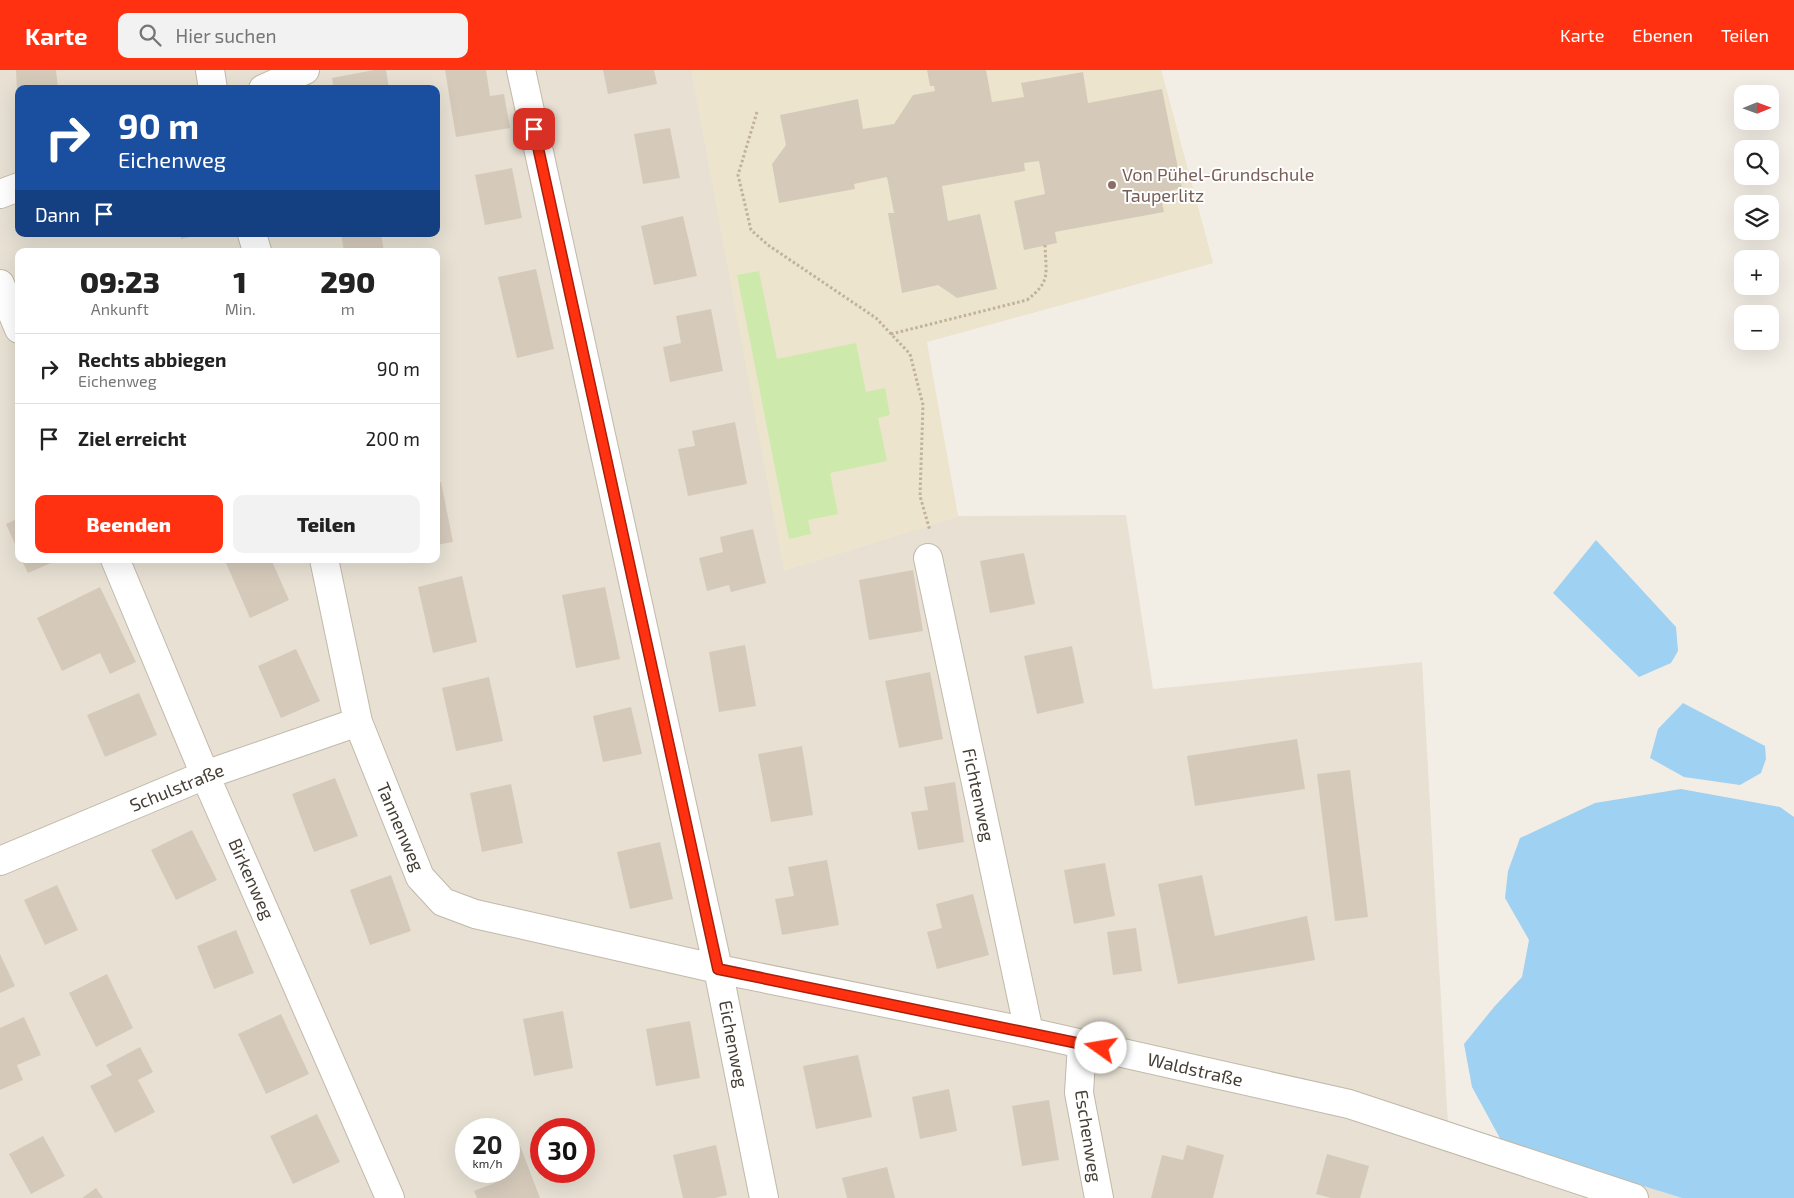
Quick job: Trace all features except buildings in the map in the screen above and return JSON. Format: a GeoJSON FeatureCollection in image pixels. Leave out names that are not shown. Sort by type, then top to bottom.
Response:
{"type":"FeatureCollection","features":[{"type":"Feature","properties":{"kind":"street"},"geometry":{"type":"LineString","coordinates":[[210,70],[212,85]]}},
{"type":"Feature","properties":{"kind":"street"},"geometry":{"type":"LineString","coordinates":[[272,85],[305,70]]}},
{"type":"Feature","properties":{"kind":"street","name":"Eichenweg"},"geometry":{"type":"LineString","coordinates":[[521,70],[718,969],[764,1198]]}},
{"type":"Feature","properties":{"kind":"street"},"geometry":{"type":"LineString","coordinates":[[0,194],[15,188]]}},
{"type":"Feature","properties":{"kind":"street"},"geometry":{"type":"LineString","coordinates":[[0,284],[15,320]]}},
{"type":"Feature","properties":{"kind":"street","name":"Fichtenweg"},"geometry":{"type":"LineString","coordinates":[[928,558],[1029,1032]]}},
{"type":"Feature","properties":{"kind":"street","name":"Birkenweg"},"geometry":{"type":"LineString","coordinates":[[117,563],[205,775],[390,1198]]}},
{"type":"Feature","properties":{"kind":"street","name":"Tannenweg"},"geometry":{"type":"LineString","coordinates":[[325,563],[358,722],[420,877],[443,902],[475,914],[718,969]]}},
{"type":"Feature","properties":{"kind":"street","name":"Schulstraße"},"geometry":{"type":"LineString","coordinates":[[0,861],[205,775],[358,722]]}},
{"type":"Feature","properties":{"kind":"street","name":"Waldstraße"},"geometry":{"type":"LineString","coordinates":[[718,969],[1029,1032],[1349,1104],[1626,1197]]}},
{"type":"Feature","properties":{"kind":"street","name":"Eschenweg"},"geometry":{"type":"LineString","coordinates":[[1082,1044],[1079,1093],[1099,1198]]}},
{"type":"Feature","properties":{"kind":"path"},"geometry":{"type":"LineString","coordinates":[[757,112],[738,175],[751,230],[768,245],[876,318],[910,354],[923,405],[920,496],[932,536],[928,558]]}},
{"type":"Feature","properties":{"kind":"path"},"geometry":{"type":"LineString","coordinates":[[891,334],[1027,300],[1042,288],[1046,272],[1045,245]]}},
{"type":"Feature","properties":{"kind":"shaded area"},"geometry":{"type":"Polygon","coordinates":[[[0,70],[1161,70],[1213,263],[926,342],[958,516],[1126,515],[1153,689],[1422,662],[1448,1124],[1682,1198],[0,1198],[0,70]]]}},
{"type":"Feature","properties":{"kind":"shaded area"},"geometry":{"type":"Polygon","coordinates":[[[691,70],[1161,70],[1213,263],[927,342],[958,517],[784,571],[691,70]]]}},
{"type":"Feature","properties":{"kind":"green space"},"geometry":{"type":"Polygon","coordinates":[[[759,271],[777,359],[856,343],[866,392],[885,388],[890,415],[878,418],[887,461],[830,473],[838,514],[808,520],[811,534],[789,539],[737,275],[759,271]]]}},
{"type":"Feature","properties":{"kind":"water"},"geometry":{"type":"Polygon","coordinates":[[[1596,540],[1676,627],[1678,651],[1671,663],[1639,677],[1553,593],[1596,540]]]}},
{"type":"Feature","properties":{"kind":"water"},"geometry":{"type":"Polygon","coordinates":[[[1683,703],[1765,746],[1766,759],[1761,773],[1740,785],[1684,777],[1650,758],[1658,729],[1683,703]]]}},
{"type":"Feature","properties":{"kind":"water"},"geometry":{"type":"Polygon","coordinates":[[[1681,789],[1780,807],[1794,817],[1794,1198],[1682,1198],[1502,1142],[1472,1087],[1464,1044],[1494,1007],[1522,977],[1529,940],[1505,898],[1508,871],[1520,838],[1595,803],[1681,789]]]}},
{"type":"Feature","properties":{"kind":"place","name":"Von Pühel-Grundschule Tauperlitz"},"geometry":{"type":"Point","coordinates":[1112,185]}},
{"type":"Feature","properties":{"kind":"route"},"geometry":{"type":"LineString","coordinates":[[534,129],[718,969],[1101,1048]]}}]}
